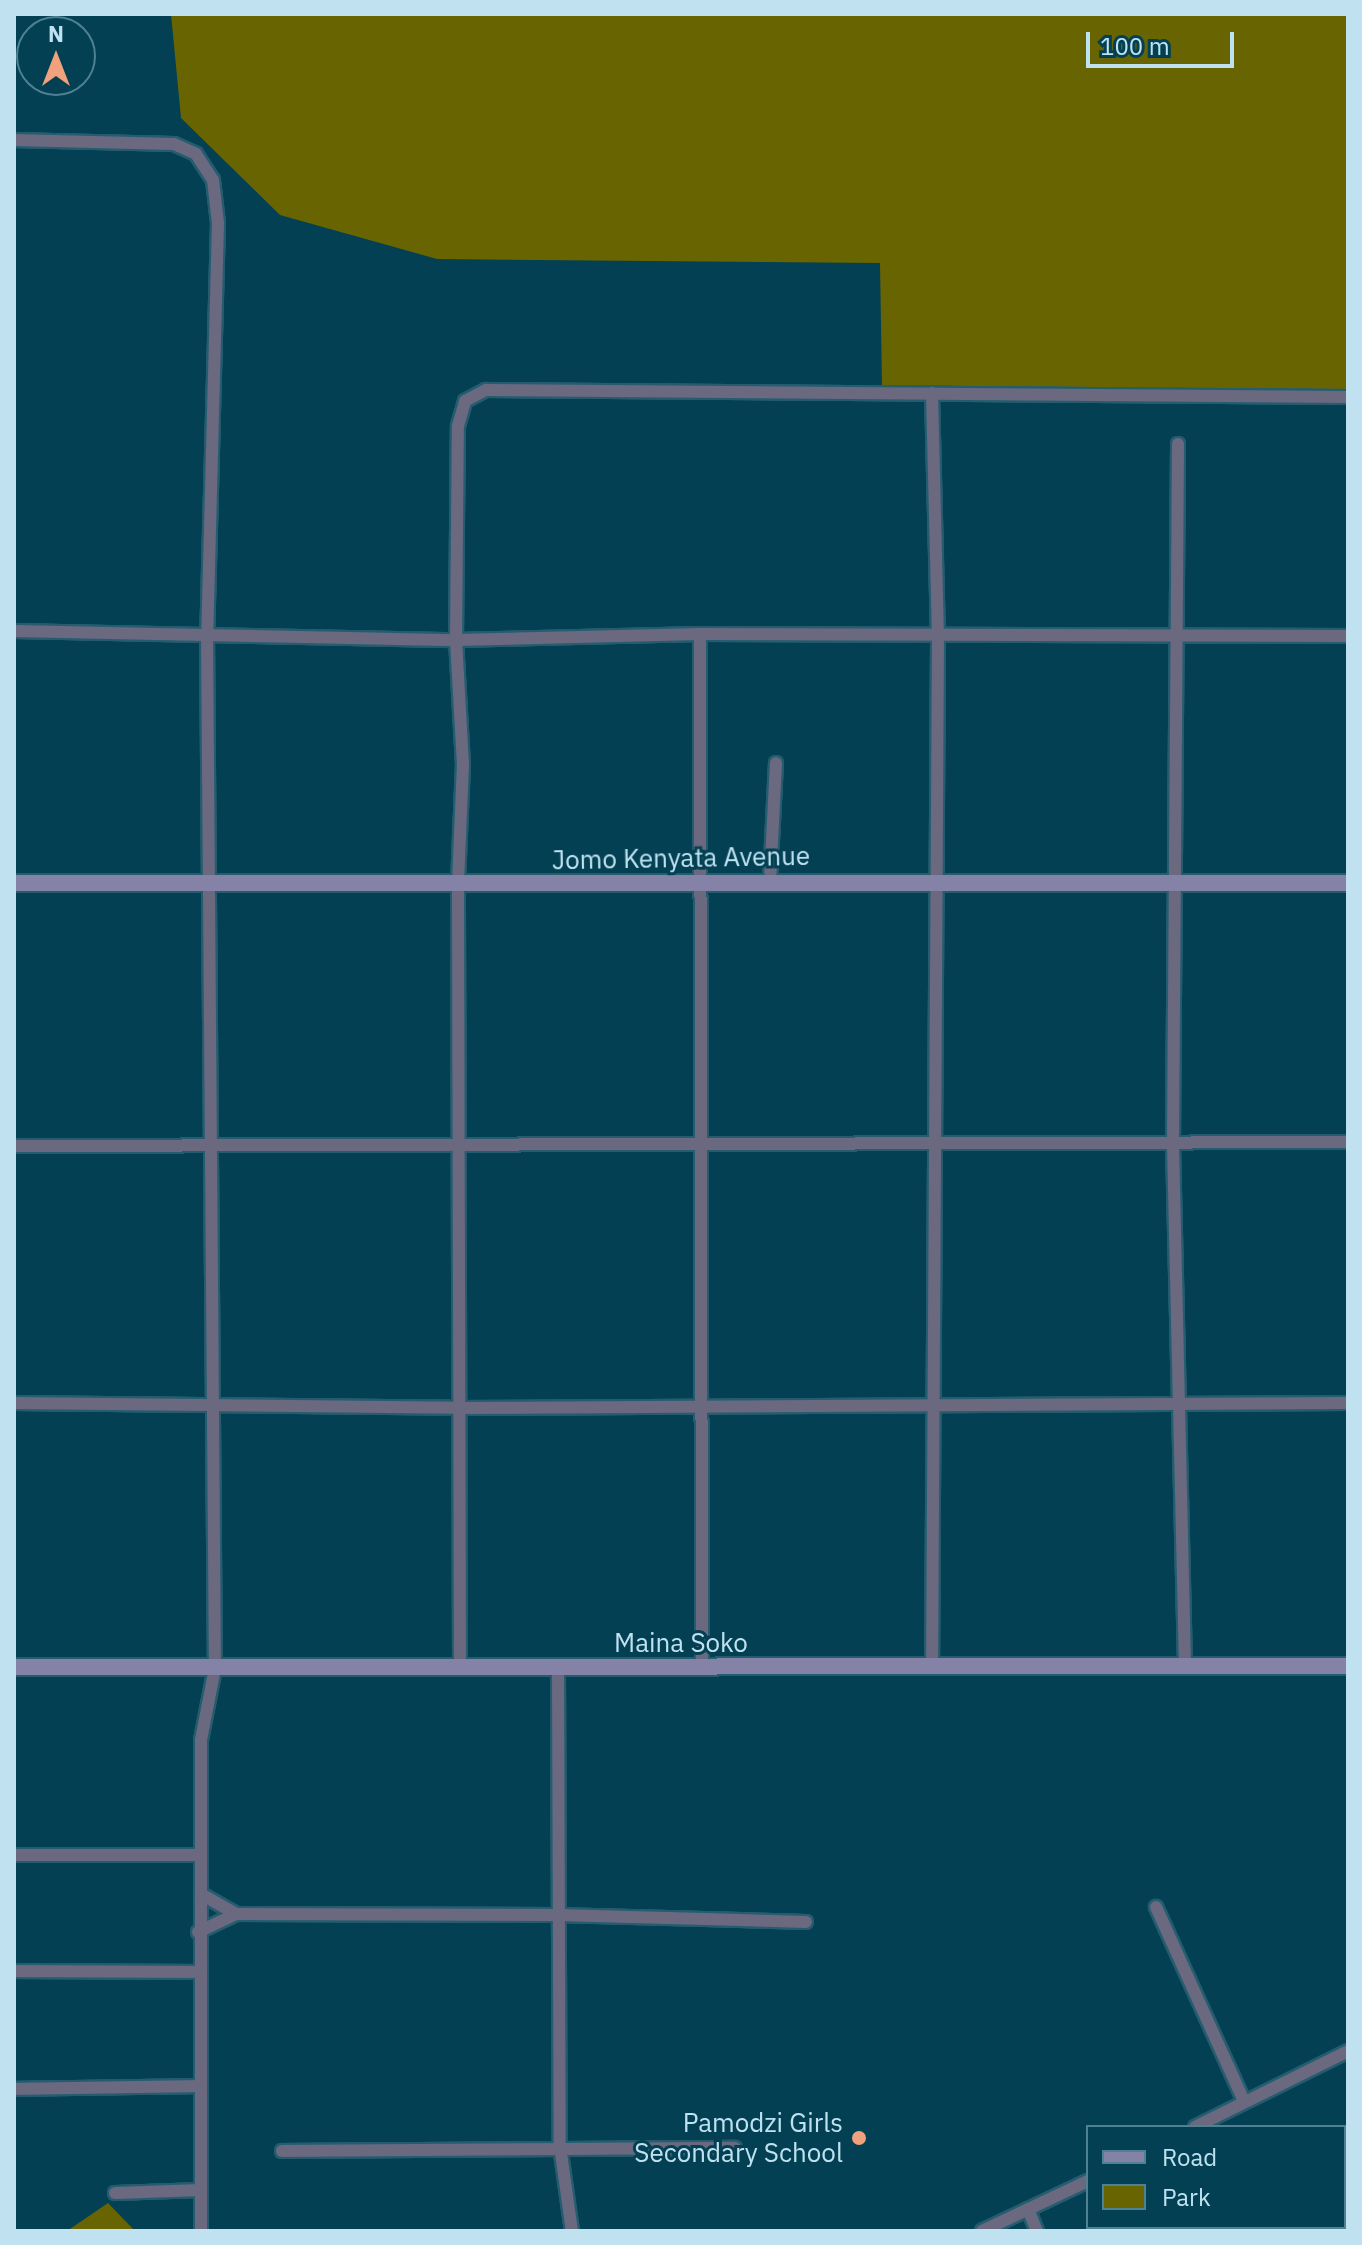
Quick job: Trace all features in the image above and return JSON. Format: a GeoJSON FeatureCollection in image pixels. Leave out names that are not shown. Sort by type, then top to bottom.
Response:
{"type":"FeatureCollection","features":[{"type":"Feature","properties":{"kind":"street"},"geometry":{"type":"LineString","coordinates":[[14,140],[174,144],[196,154],[213,180],[218,316],[207,633],[215,1668],[201,1740],[197,2086],[201,2231]]}},
{"type":"Feature","properties":{"kind":"street"},"geometry":{"type":"LineString","coordinates":[[460,1667],[458,883],[463,765],[456,640],[458,426],[465,401],[486,390],[1348,397]]}},
{"type":"Feature","properties":{"kind":"street"},"geometry":{"type":"LineString","coordinates":[[932,393],[938,636],[934,881],[937,1406],[932,1665]]}},
{"type":"Feature","properties":{"kind":"street"},"geometry":{"type":"LineString","coordinates":[[1178,444],[1173,1145],[1185,1665]]}},
{"type":"Feature","properties":{"kind":"street"},"geometry":{"type":"LineString","coordinates":[[14,631],[456,640],[700,634],[1175,638],[1348,636]]}},
{"type":"Feature","properties":{"kind":"street"},"geometry":{"type":"LineString","coordinates":[[700,634],[702,1668]]}},
{"type":"Feature","properties":{"kind":"street"},"geometry":{"type":"LineString","coordinates":[[770,881],[776,763]]}},
{"type":"Feature","properties":{"kind":"street","name":"Jomo Kenyata Avenue"},"geometry":{"type":"LineString","coordinates":[[14,883],[1348,883]]}},
{"type":"Feature","properties":{"kind":"street"},"geometry":{"type":"LineString","coordinates":[[14,1146],[1173,1145],[1348,1142]]}},
{"type":"Feature","properties":{"kind":"street"},"geometry":{"type":"LineString","coordinates":[[14,1403],[457,1408],[1348,1403]]}},
{"type":"Feature","properties":{"kind":"street"},"geometry":{"type":"LineString","coordinates":[[556,2231],[571,2228],[560,2146],[558,1666]]}},
{"type":"Feature","properties":{"kind":"street","name":"Maina Soko"},"geometry":{"type":"LineString","coordinates":[[14,1667],[1348,1666]]}},
{"type":"Feature","properties":{"kind":"street"},"geometry":{"type":"LineString","coordinates":[[14,1855],[200,1855]]}},
{"type":"Feature","properties":{"kind":"street"},"geometry":{"type":"LineString","coordinates":[[201,1894],[236,1914]]}},
{"type":"Feature","properties":{"kind":"street"},"geometry":{"type":"LineString","coordinates":[[1156,1907],[1244,2101]]}},
{"type":"Feature","properties":{"kind":"street"},"geometry":{"type":"LineString","coordinates":[[198,1932],[236,1914],[558,1915],[806,1922]]}},
{"type":"Feature","properties":{"kind":"street"},"geometry":{"type":"LineString","coordinates":[[14,1971],[199,1972]]}},
{"type":"Feature","properties":{"kind":"street"},"geometry":{"type":"LineString","coordinates":[[1199,2125],[1348,2051]]}},
{"type":"Feature","properties":{"kind":"street"},"geometry":{"type":"LineString","coordinates":[[14,2089],[197,2086]]}},
{"type":"Feature","properties":{"kind":"street"},"geometry":{"type":"LineString","coordinates":[[282,2151],[560,2146],[735,2148]]}},
{"type":"Feature","properties":{"kind":"street"},"geometry":{"type":"LineString","coordinates":[[982,2231],[1086,2182]]}},
{"type":"Feature","properties":{"kind":"street"},"geometry":{"type":"LineString","coordinates":[[115,2193],[201,2190]]}},
{"type":"Feature","properties":{"kind":"street"},"geometry":{"type":"LineString","coordinates":[[1028,2209],[1037,2231]]}},
{"type":"Feature","properties":{"kind":"green space"},"geometry":{"type":"Polygon","coordinates":[[[171,14],[1348,14],[1348,391],[882,385],[880,263],[437,259],[280,215],[181,118],[171,14]]]}},
{"type":"Feature","properties":{"kind":"green space"},"geometry":{"type":"Polygon","coordinates":[[[108,2203],[135,2231],[67,2231],[108,2203]]]}},
{"type":"Feature","properties":{"kind":"place","name":"Pamodzi Girls Secondary School"},"geometry":{"type":"Point","coordinates":[859,2138]}}]}
